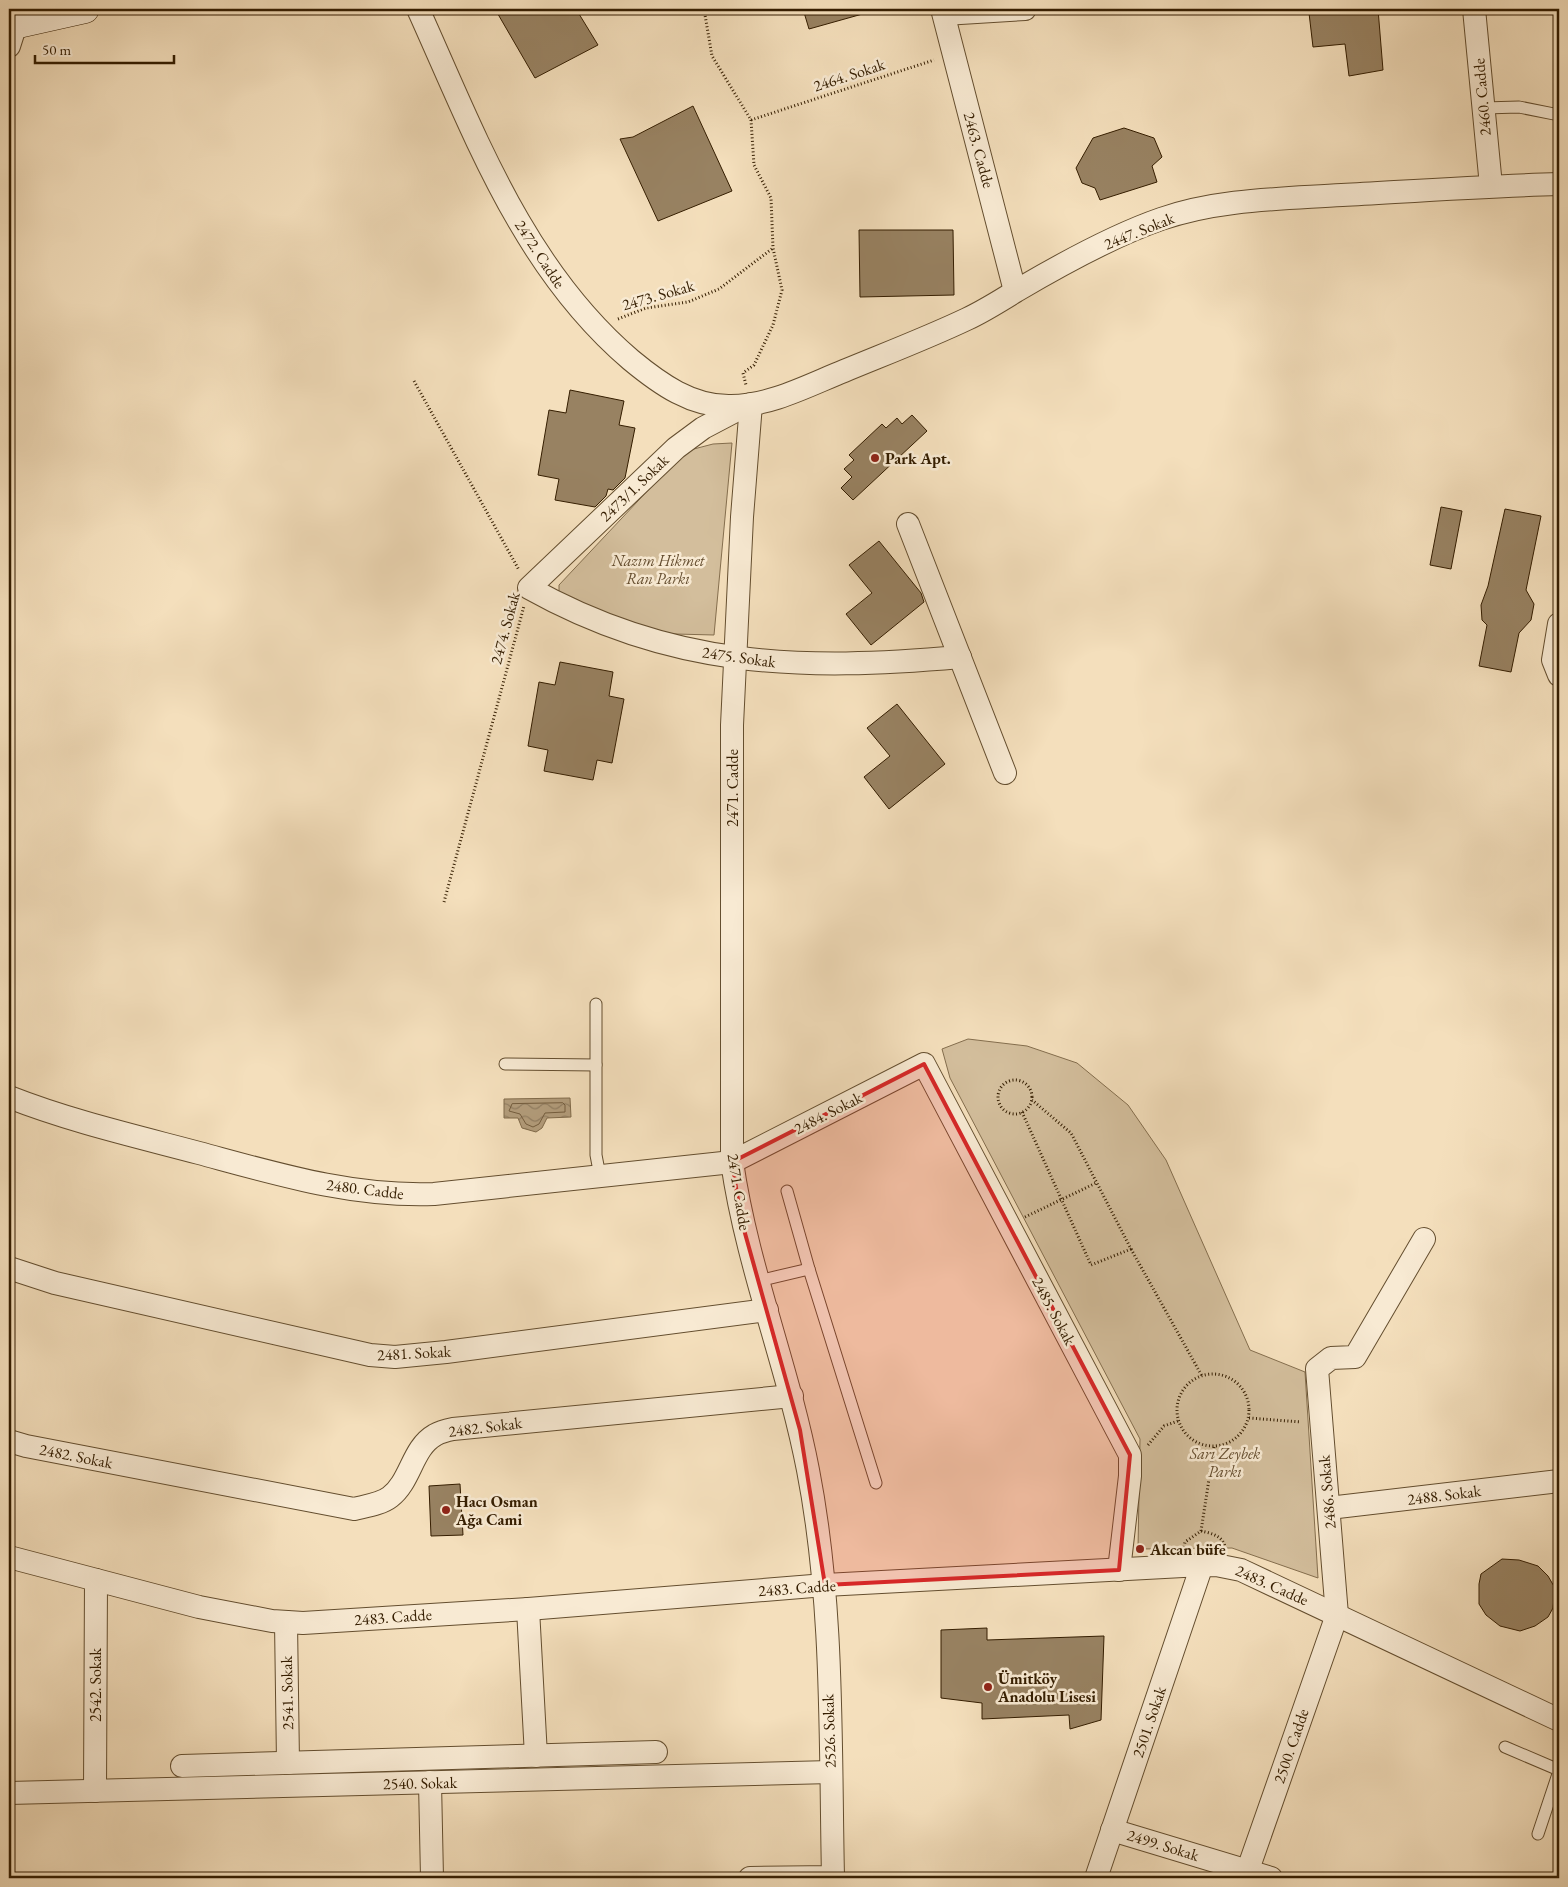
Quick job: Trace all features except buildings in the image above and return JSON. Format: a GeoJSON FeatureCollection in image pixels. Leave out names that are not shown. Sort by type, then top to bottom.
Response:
{"type":"FeatureCollection","features":[{"type":"Feature","properties":{"kind":"main road"},"geometry":{"type":"LineString","coordinates":[[11,32],[85,9]]}},
{"type":"Feature","properties":{"kind":"street","name":"2472. Cadde"},"geometry":{"type":"LineString","coordinates":[[418,9],[488,165],[509,206],[545,265],[578,309],[654,377],[691,399],[711,405],[732,406],[751,404]]}},
{"type":"Feature","properties":{"kind":"street"},"geometry":{"type":"LineString","coordinates":[[943,12],[1025,9]]}},
{"type":"Feature","properties":{"kind":"street","name":"2460. Cadde"},"geometry":{"type":"LineString","coordinates":[[1474,9],[1490,186]]}},
{"type":"Feature","properties":{"kind":"street","name":"2463. Cadde"},"geometry":{"type":"LineString","coordinates":[[943,12],[1015,291]]}},
{"type":"Feature","properties":{"kind":"street","name":"2447. Sokak"},"geometry":{"type":"LineString","coordinates":[[751,404],[797,390],[942,331],[981,313],[1015,291],[1121,236],[1162,219],[1207,207],[1268,200],[1490,186],[1559,184]]}},
{"type":"Feature","properties":{"kind":"street","name":"2473/1. Sokak"},"geometry":{"type":"LineString","coordinates":[[529,588],[676,448],[704,428],[751,404]]}},
{"type":"Feature","properties":{"kind":"street","name":"2471. Cadde"},"geometry":{"type":"LineString","coordinates":[[751,404],[734,657],[731,807],[732,1162],[741,1219],[792,1396],[808,1472],[826,1585]]}},
{"type":"Feature","properties":{"kind":"street"},"geometry":{"type":"LineString","coordinates":[[908,524],[1005,773]]}},
{"type":"Feature","properties":{"kind":"street","name":"2475. Sokak"},"geometry":{"type":"LineString","coordinates":[[529,588],[563,607],[641,637],[683,649],[776,663],[827,665],[881,664],[960,657]]}},
{"type":"Feature","properties":{"kind":"street"},"geometry":{"type":"LineString","coordinates":[[1559,624],[1553,660],[1559,675]]}},
{"type":"Feature","properties":{"kind":"street","name":"2484. Sokak"},"geometry":{"type":"LineString","coordinates":[[732,1162],[924,1064]]}},
{"type":"Feature","properties":{"kind":"street","name":"2485. Sokak"},"geometry":{"type":"LineString","coordinates":[[924,1064],[1130,1455],[1131,1469],[1119,1570]]}},
{"type":"Feature","properties":{"kind":"street","name":"2480. Cadde"},"geometry":{"type":"LineString","coordinates":[[9,1097],[122,1133],[293,1178],[368,1193],[434,1194],[732,1162]]}},
{"type":"Feature","properties":{"kind":"street","name":"2486. Sokak"},"geometry":{"type":"LineString","coordinates":[[1337,1615],[1317,1369],[1331,1358],[1355,1358],[1424,1239]]}},
{"type":"Feature","properties":{"kind":"street","name":"2481. Sokak"},"geometry":{"type":"LineString","coordinates":[[9,1268],[55,1283],[370,1355],[395,1357],[767,1310]]}},
{"type":"Feature","properties":{"kind":"street","name":"2482. Sokak"},"geometry":{"type":"LineString","coordinates":[[9,1441],[40,1449],[354,1509],[372,1505],[390,1497],[403,1482],[422,1448],[434,1435],[453,1429],[792,1396]]}},
{"type":"Feature","properties":{"kind":"street","name":"2488. Sokak"},"geometry":{"type":"LineString","coordinates":[[1329,1508],[1559,1481]]}},
{"type":"Feature","properties":{"kind":"street","name":"2483. Cadde"},"geometry":{"type":"LineString","coordinates":[[9,1558],[205,1608],[286,1622],[311,1623],[528,1609],[826,1585],[1193,1565],[1229,1566],[1559,1720]]}},
{"type":"Feature","properties":{"kind":"street","name":"2501. Sokak"},"geometry":{"type":"LineString","coordinates":[[1096,1878],[1193,1565]]}},
{"type":"Feature","properties":{"kind":"street","name":"2542. Sokak"},"geometry":{"type":"LineString","coordinates":[[95,1791],[96,1580]]}},
{"type":"Feature","properties":{"kind":"street","name":"2526. Sokak"},"geometry":{"type":"LineString","coordinates":[[785,1878],[833,1876],[826,1585]]}},
{"type":"Feature","properties":{"kind":"street"},"geometry":{"type":"LineString","coordinates":[[528,1609],[536,1756]]}},
{"type":"Feature","properties":{"kind":"street","name":"2500. Cadde"},"geometry":{"type":"LineString","coordinates":[[1246,1875],[1337,1615]]}},
{"type":"Feature","properties":{"kind":"street","name":"2541. Sokak"},"geometry":{"type":"LineString","coordinates":[[286,1622],[288,1763]]}},
{"type":"Feature","properties":{"kind":"street"},"geometry":{"type":"LineString","coordinates":[[182,1766],[656,1752]]}},
{"type":"Feature","properties":{"kind":"street"},"geometry":{"type":"LineString","coordinates":[[350,1761],[351,1784]]}},
{"type":"Feature","properties":{"kind":"street","name":"2540. Sokak"},"geometry":{"type":"LineString","coordinates":[[9,1793],[830,1772]]}},
{"type":"Feature","properties":{"kind":"street"},"geometry":{"type":"LineString","coordinates":[[430,1782],[432,1878]]}},
{"type":"Feature","properties":{"kind":"street","name":"2499. Sokak"},"geometry":{"type":"LineString","coordinates":[[1112,1830],[1246,1875],[1271,1878]]}},
{"type":"Feature","properties":{"kind":"street"},"geometry":{"type":"LineString","coordinates":[[750,1878],[785,1878]]}},
{"type":"Feature","properties":{"kind":"lane"},"geometry":{"type":"LineString","coordinates":[[1484,108],[1519,107],[1559,116]]}},
{"type":"Feature","properties":{"kind":"lane"},"geometry":{"type":"LineString","coordinates":[[596,1004],[596,1155],[600,1176]]}},
{"type":"Feature","properties":{"kind":"lane"},"geometry":{"type":"LineString","coordinates":[[505,1064],[596,1065]]}},
{"type":"Feature","properties":{"kind":"lane"},"geometry":{"type":"LineString","coordinates":[[787,1191],[808,1270],[876,1483]]}},
{"type":"Feature","properties":{"kind":"lane"},"geometry":{"type":"LineString","coordinates":[[758,1281],[808,1270]]}},
{"type":"Feature","properties":{"kind":"lane"},"geometry":{"type":"LineString","coordinates":[[1505,1747],[1559,1770],[1538,1834]]}},
{"type":"Feature","properties":{"kind":"path"},"geometry":{"type":"LineString","coordinates":[[704,9],[712,56],[751,120],[754,165],[771,198],[773,248],[782,290],[773,325],[754,365],[742,373],[751,404]]}},
{"type":"Feature","properties":{"kind":"path","name":"2464. Sokak"},"geometry":{"type":"LineString","coordinates":[[751,120],[954,54]]}},
{"type":"Feature","properties":{"kind":"path","name":"2473. Sokak"},"geometry":{"type":"LineString","coordinates":[[597,328],[646,308],[688,302],[719,288],[773,248]]}},
{"type":"Feature","properties":{"kind":"path","name":"2474. Sokak"},"geometry":{"type":"LineString","coordinates":[[414,381],[529,588],[444,902]]}},
{"type":"Feature","properties":{"kind":"path"},"geometry":{"type":"LineString","coordinates":[[1032,1100],[1022,1112],[1012,1113],[1002,1108],[998,1097],[1001,1087],[1011,1080],[1022,1081],[1030,1089],[1032,1100],[1071,1133],[1131,1249],[1202,1376]]}},
{"type":"Feature","properties":{"kind":"path"},"geometry":{"type":"LineString","coordinates":[[1022,1112],[1091,1265],[1131,1249]]}},
{"type":"Feature","properties":{"kind":"path"},"geometry":{"type":"LineString","coordinates":[[1009,1225],[1096,1182]]}},
{"type":"Feature","properties":{"kind":"path"},"geometry":{"type":"LineString","coordinates":[[1214,1374],[1227,1376],[1238,1383],[1246,1393],[1250,1405],[1249,1418],[1245,1429],[1237,1438],[1226,1444],[1214,1447],[1203,1445],[1192,1440],[1183,1432],[1176,1410],[1178,1399],[1184,1388],[1192,1380],[1214,1374]]}},
{"type":"Feature","properties":{"kind":"path"},"geometry":{"type":"LineString","coordinates":[[1249,1418],[1322,1423]]}},
{"type":"Feature","properties":{"kind":"path"},"geometry":{"type":"LineString","coordinates":[[1130,1455],[1149,1444],[1164,1426],[1178,1421]]}},
{"type":"Feature","properties":{"kind":"path"},"geometry":{"type":"LineString","coordinates":[[1193,1565],[1185,1542],[1201,1531],[1214,1447]]}},
{"type":"Feature","properties":{"kind":"highlighted area"},"geometry":{"type":"Polygon","coordinates":[[[924,1064],[1130,1455],[1119,1570],[825,1585],[800,1430],[741,1219],[732,1162],[924,1064]]]}},
{"type":"Feature","properties":{"kind":"green space","name":"Nazım Hikmet Ran Parkı"},"geometry":{"type":"Polygon","coordinates":[[[732,443],[714,635],[675,634],[636,629],[559,594],[559,585],[669,468],[690,450],[713,444],[732,443]]]}},
{"type":"Feature","properties":{"kind":"green space","name":"Sarı Zeybek Parkı"},"geometry":{"type":"Polygon","coordinates":[[[968,1039],[1027,1046],[1077,1063],[1128,1105],[1166,1160],[1250,1350],[1305,1372],[1318,1578],[1232,1548],[1138,1549],[1140,1439],[950,1078],[942,1049],[968,1039]]]}},
{"type":"Feature","properties":{"kind":"water"},"geometry":{"type":"Polygon","coordinates":[[[570,1098],[571,1117],[547,1118],[542,1128],[536,1132],[522,1128],[518,1118],[504,1118],[504,1099],[570,1098]]]}},
{"type":"Feature","properties":{"kind":"place","name":"Park Apt."},"geometry":{"type":"Point","coordinates":[875,458]}},
{"type":"Feature","properties":{"kind":"place","name":"Hacı Osman Ağa Cami"},"geometry":{"type":"Point","coordinates":[446,1510]}},
{"type":"Feature","properties":{"kind":"place","name":"Akcan büfe"},"geometry":{"type":"Point","coordinates":[1140,1549]}},
{"type":"Feature","properties":{"kind":"place","name":"Ümitköy Anadolu Lisesi"},"geometry":{"type":"Point","coordinates":[988,1687]}}]}
